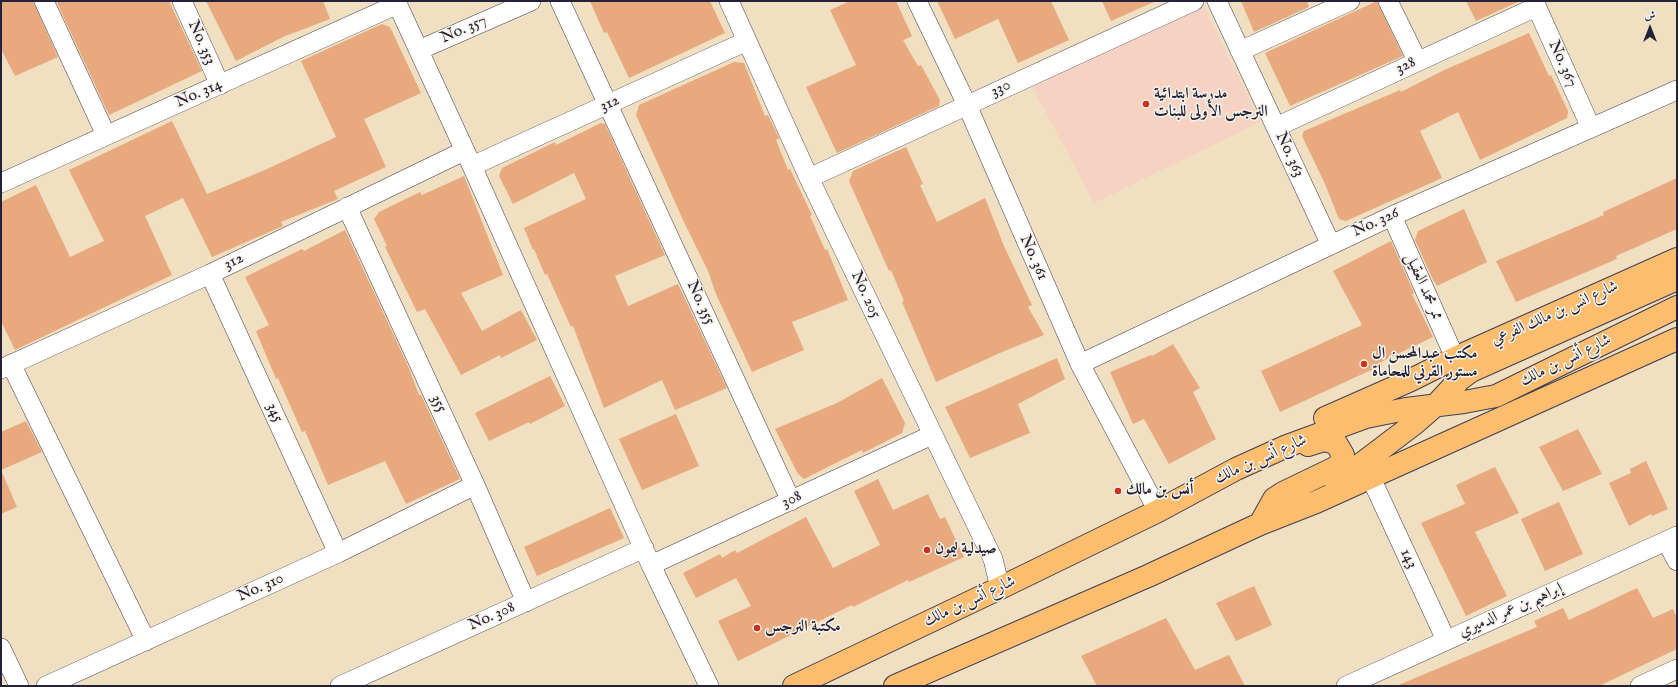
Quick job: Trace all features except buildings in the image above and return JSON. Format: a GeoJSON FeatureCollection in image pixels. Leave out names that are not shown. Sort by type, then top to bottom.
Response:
{"type":"FeatureCollection","features":[{"type":"Feature","properties":{"kind":"main road","name":"شارع انس بن مالك الفرعي"},"geometry":{"type":"LineString","coordinates":[[1284,448],[1301,430],[1366,399],[1411,380],[1455,358],[1677,259]]}},
{"type":"Feature","properties":{"kind":"main road"},"geometry":{"type":"LineString","coordinates":[[1316,502],[1341,478],[1389,445],[1436,405],[1460,379],[1472,371],[1677,279]]}},
{"type":"Feature","properties":{"kind":"main road","name":"شارع أنس بن مالك"},"geometry":{"type":"LineString","coordinates":[[794,686],[1158,511],[1236,469],[1284,448],[1366,417],[1406,408],[1480,400],[1496,396],[1677,307]]}},
{"type":"Feature","properties":{"kind":"main road","name":"شارع أنس بن مالك"},"geometry":{"type":"LineString","coordinates":[[895,686],[1148,576],[1260,524],[1371,478],[1677,339]]}},
{"type":"Feature","properties":{"kind":"main road"},"geometry":{"type":"LineString","coordinates":[[1260,524],[1274,499],[1283,493],[1334,470],[1340,466],[1343,455],[1339,446],[1328,440],[1319,441],[1300,448],[1284,448]]}},
{"type":"Feature","properties":{"kind":"street"},"geometry":{"type":"LineString","coordinates":[[44,1],[106,135]]}},
{"type":"Feature","properties":{"kind":"street","name":"No. 353"},"geometry":{"type":"LineString","coordinates":[[182,1],[220,85]]}},
{"type":"Feature","properties":{"kind":"street","name":"No. 357"},"geometry":{"type":"LineString","coordinates":[[419,50],[531,1]]}},
{"type":"Feature","properties":{"kind":"street","name":"No. 355"},"geometry":{"type":"LineString","coordinates":[[560,1],[609,104],[791,501]]}},
{"type":"Feature","properties":{"kind":"street","name":"No. 205"},"geometry":{"type":"LineString","coordinates":[[730,1],[809,178],[932,436],[993,559],[1000,588]]}},
{"type":"Feature","properties":{"kind":"street","name":"No. 361"},"geometry":{"type":"LineString","coordinates":[[917,1],[966,105],[1080,364],[1158,511]]}},
{"type":"Feature","properties":{"kind":"street","name":"330"},"geometry":{"type":"LineString","coordinates":[[809,178],[1194,1]]}},
{"type":"Feature","properties":{"kind":"street","name":"No. 363"},"geometry":{"type":"LineString","coordinates":[[1217,1],[1331,245]]}},
{"type":"Feature","properties":{"kind":"street"},"geometry":{"type":"LineString","coordinates":[[1240,51],[1350,1]]}},
{"type":"Feature","properties":{"kind":"street"},"geometry":{"type":"LineString","coordinates":[[1388,1],[1418,60]]}},
{"type":"Feature","properties":{"kind":"street"},"geometry":{"type":"LineString","coordinates":[[397,3],[648,556],[709,686]]}},
{"type":"Feature","properties":{"kind":"street","name":"No. 314"},"geometry":{"type":"LineString","coordinates":[[1,183],[220,85],[397,3]]}},
{"type":"Feature","properties":{"kind":"street","name":"328"},"geometry":{"type":"LineString","coordinates":[[1276,127],[1535,4]]}},
{"type":"Feature","properties":{"kind":"street","name":"No. 367"},"geometry":{"type":"LineString","coordinates":[[1535,4],[1591,128]]}},
{"type":"Feature","properties":{"kind":"street","name":"312"},"geometry":{"type":"LineString","coordinates":[[6,367],[210,274],[347,207],[468,158],[609,104],[747,41]]}},
{"type":"Feature","properties":{"kind":"street","name":"No. 326"},"geometry":{"type":"LineString","coordinates":[[1080,364],[1392,216],[1677,90]]}},
{"type":"Feature","properties":{"kind":"street","name":"355"},"geometry":{"type":"LineString","coordinates":[[347,207],[475,485],[526,602]]}},
{"type":"Feature","properties":{"kind":"street","name":"ممر محمد العقيل"},"geometry":{"type":"LineString","coordinates":[[1392,216],[1455,358]]}},
{"type":"Feature","properties":{"kind":"street","name":"345"},"geometry":{"type":"LineString","coordinates":[[210,274],[338,553]]}},
{"type":"Feature","properties":{"kind":"street"},"geometry":{"type":"LineString","coordinates":[[6,367],[146,641]]}},
{"type":"Feature","properties":{"kind":"street","name":"308"},"geometry":{"type":"LineString","coordinates":[[648,556],[791,501],[932,436]]}},
{"type":"Feature","properties":{"kind":"street","name":"143"},"geometry":{"type":"LineString","coordinates":[[1371,478],[1446,640]]}},
{"type":"Feature","properties":{"kind":"street","name":"No. 310"},"geometry":{"type":"LineString","coordinates":[[46,686],[338,553],[475,485]]}},
{"type":"Feature","properties":{"kind":"street"},"geometry":{"type":"LineString","coordinates":[[1672,539],[1677,561]]}},
{"type":"Feature","properties":{"kind":"street","name":"إبراهيم بن عمر الدميري"},"geometry":{"type":"LineString","coordinates":[[1346,686],[1672,539]]}},
{"type":"Feature","properties":{"kind":"street","name":"No. 308"},"geometry":{"type":"LineString","coordinates":[[340,686],[526,602],[648,556]]}},
{"type":"Feature","properties":{"kind":"street"},"geometry":{"type":"LineString","coordinates":[[1,648],[19,686]]}},
{"type":"Feature","properties":{"kind":"street"},"geometry":{"type":"LineString","coordinates":[[1640,686],[1677,669]]}},
{"type":"Feature","properties":{"kind":"shaded area","name":"مدرسة ابتدائية النرجس الأولى للبنات"},"geometry":{"type":"Polygon","coordinates":[[[1203,4],[1260,122],[1094,203],[1032,86],[1203,4]]]}},
{"type":"Feature","properties":{"kind":"place","name":"مدرسة ابتدائية النرجس الأولى للبنات"},"geometry":{"type":"Point","coordinates":[1146,104]}},
{"type":"Feature","properties":{"kind":"place","name":"مكتب عبدالمحسن ال مستور القرني للمحاماة"},"geometry":{"type":"Point","coordinates":[1364,364]}},
{"type":"Feature","properties":{"kind":"place","name":"أنس بن مالك"},"geometry":{"type":"Point","coordinates":[1118,491]}},
{"type":"Feature","properties":{"kind":"place","name":"صيدلية ليمون"},"geometry":{"type":"Point","coordinates":[927,550]}},
{"type":"Feature","properties":{"kind":"place","name":"مكتبة النرجس"},"geometry":{"type":"Point","coordinates":[757,628]}}]}
